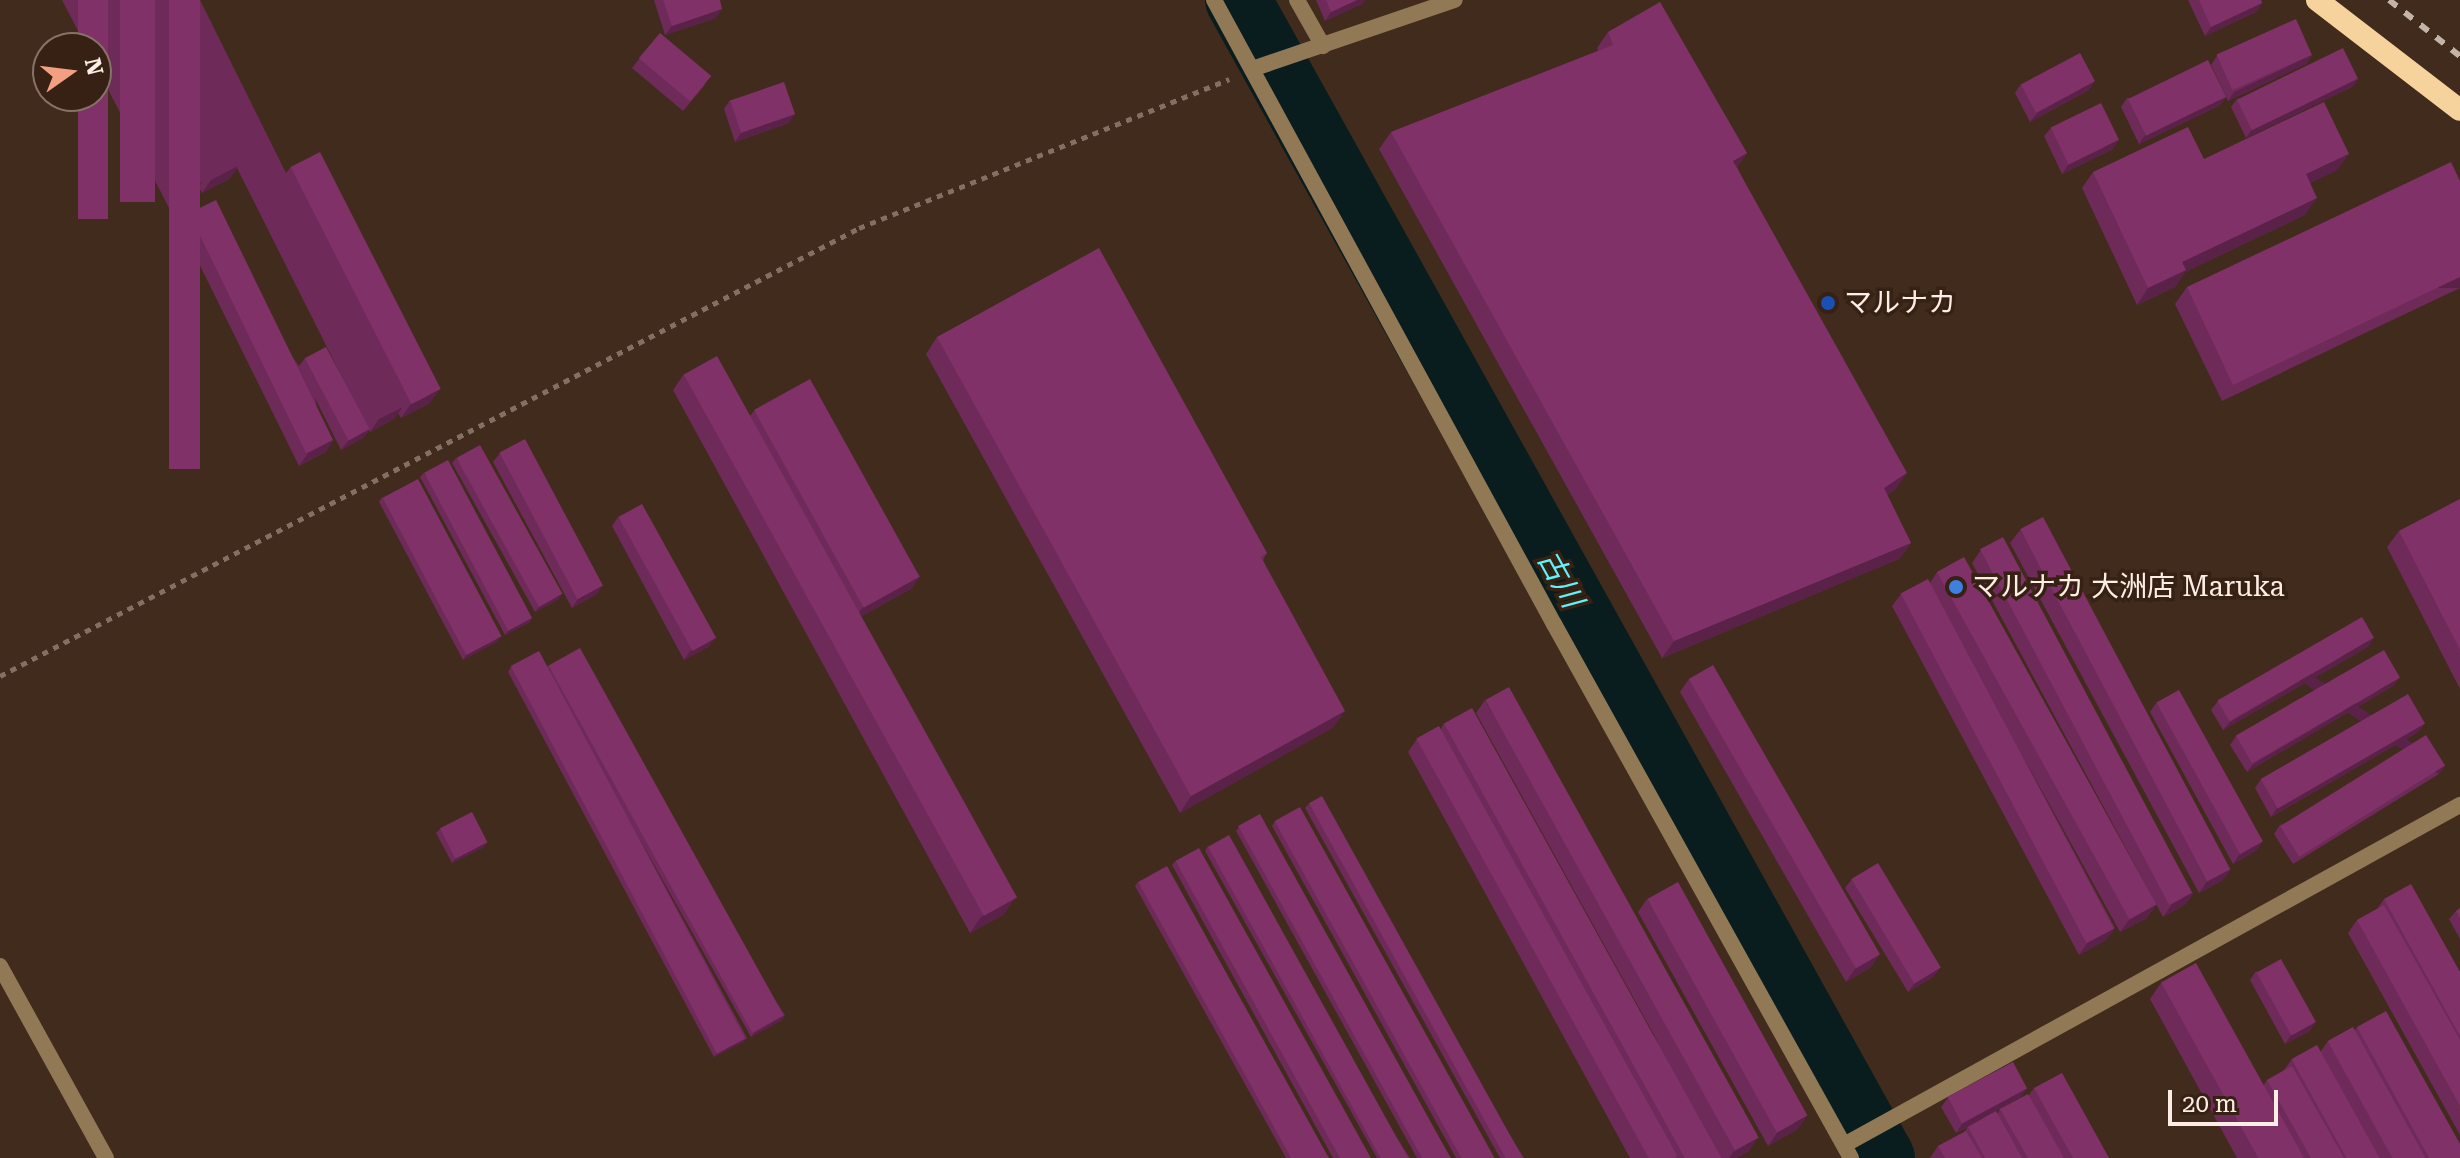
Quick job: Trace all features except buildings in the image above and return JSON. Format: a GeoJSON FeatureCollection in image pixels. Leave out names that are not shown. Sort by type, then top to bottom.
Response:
{"type":"FeatureCollection","features":[{"type":"Feature","properties":{"kind":"highway"},"geometry":{"type":"LineString","coordinates":[[2317,0],[2460,110]]}},
{"type":"Feature","properties":{"kind":"street"},"geometry":{"type":"LineString","coordinates":[[1214,0],[1259,66],[1554,624],[1848,1152],[1892,1117],[2460,805]]}},
{"type":"Feature","properties":{"kind":"street"},"geometry":{"type":"LineString","coordinates":[[1297,0],[1323,46]]}},
{"type":"Feature","properties":{"kind":"street"},"geometry":{"type":"LineString","coordinates":[[1259,66],[1455,0]]}},
{"type":"Feature","properties":{"kind":"street"},"geometry":{"type":"LineString","coordinates":[[0,966],[106,1158]]}},
{"type":"Feature","properties":{"kind":"path"},"geometry":{"type":"LineString","coordinates":[[0,676],[846,235],[1259,66]]}},
{"type":"Feature","properties":{"kind":"waterway","name":"古川"},"geometry":{"type":"LineString","coordinates":[[1238,0],[1882,1158]]}},
{"type":"Feature","properties":{"kind":"railway"},"geometry":{"type":"LineString","coordinates":[[2389,0],[2460,56]]}},
{"type":"Feature","properties":{"kind":"place","name":"マルナカ"},"geometry":{"type":"Point","coordinates":[1828,303]}},
{"type":"Feature","properties":{"kind":"place","name":"マルナカ 大洲店 Maruka"},"geometry":{"type":"Point","coordinates":[1956,587]}}]}
